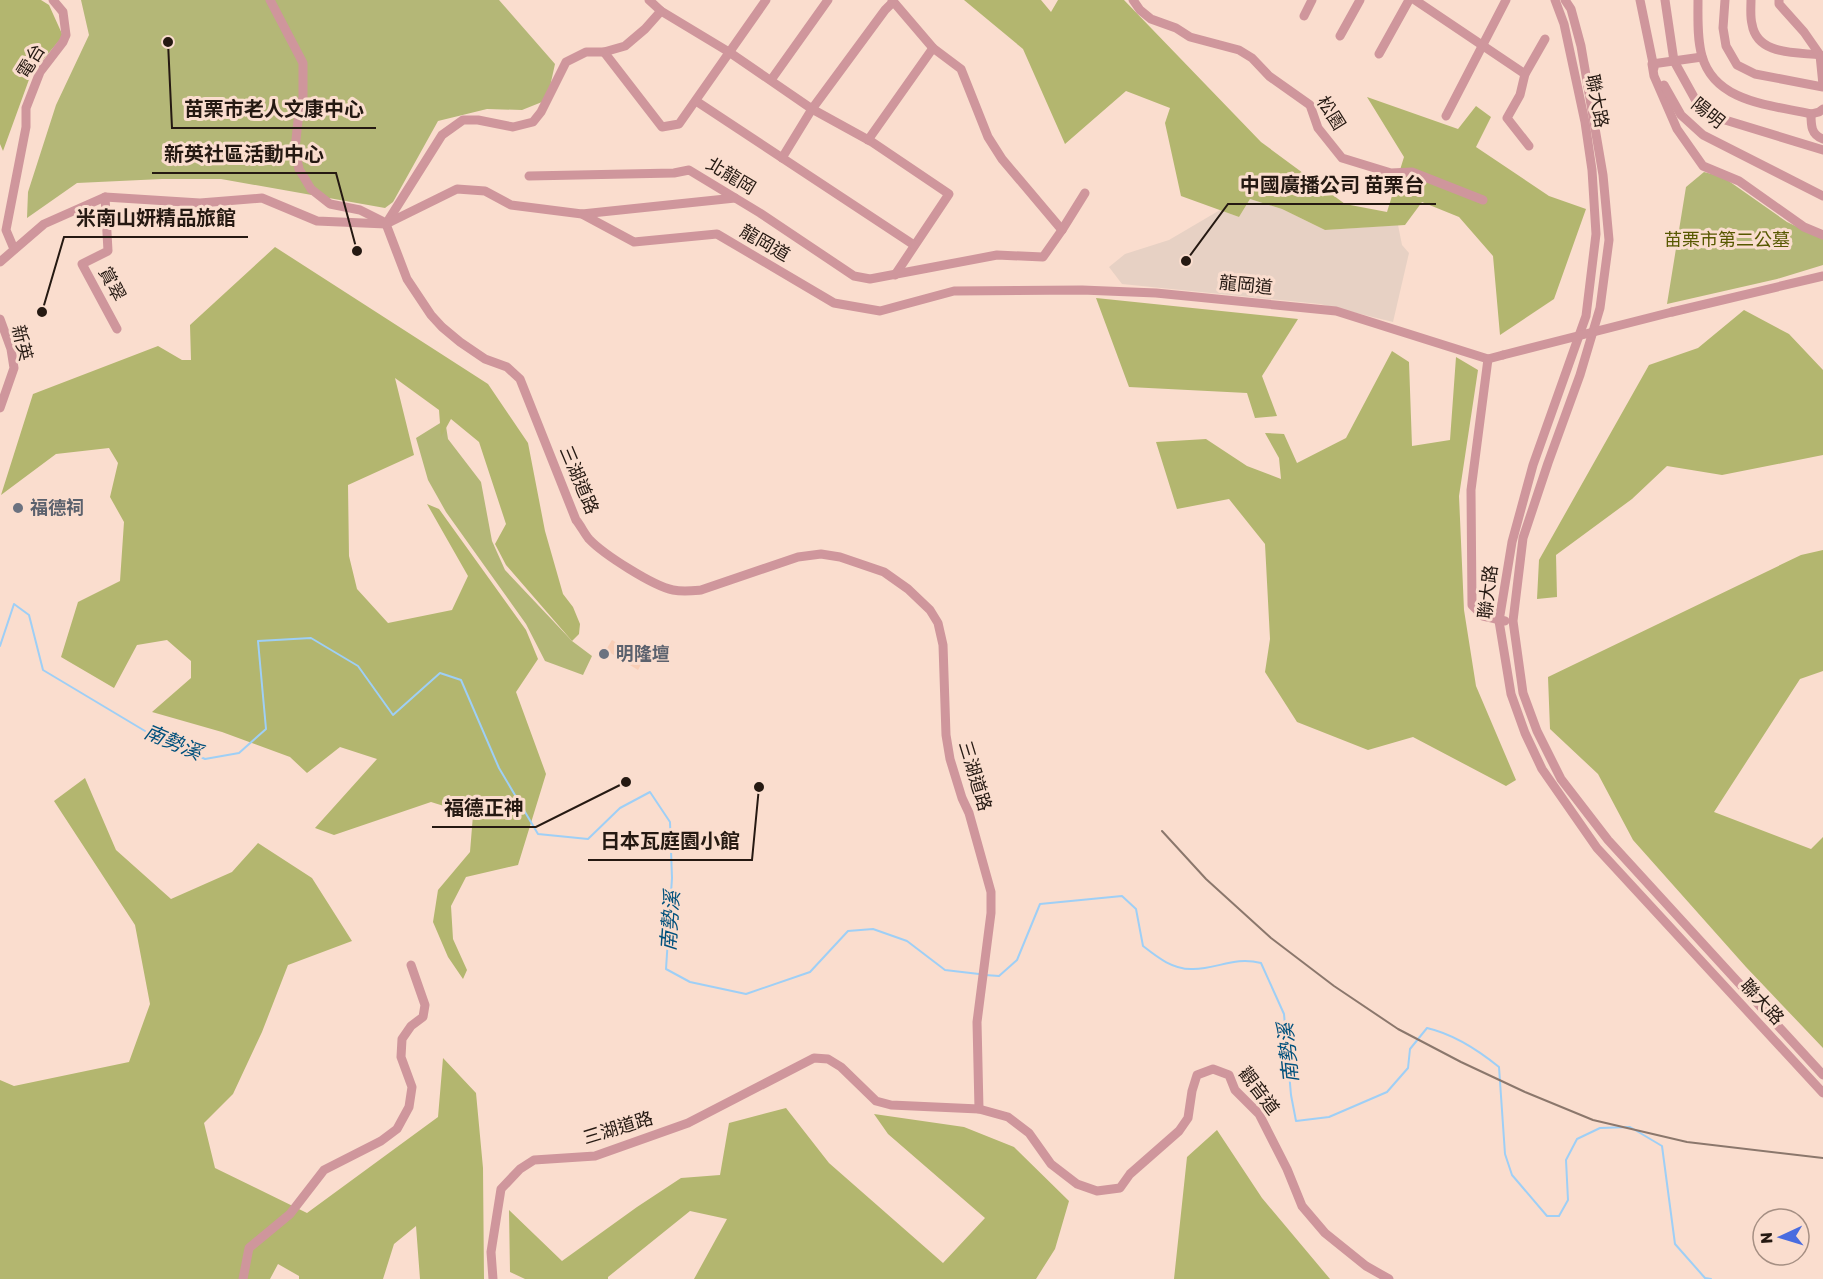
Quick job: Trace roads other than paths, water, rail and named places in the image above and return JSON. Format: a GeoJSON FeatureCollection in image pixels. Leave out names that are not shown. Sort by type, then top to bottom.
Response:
{"type":"FeatureCollection","features":[{"type":"Feature","properties":{"kind":"street","name":"電台"},"geometry":{"type":"LineString","coordinates":[[14,249],[6,230],[26,127],[26,108],[40,72],[66,35],[63,12],[53,0]]}},
{"type":"Feature","properties":{"kind":"street"},"geometry":{"type":"LineString","coordinates":[[270,0],[303,63],[303,97],[295,149],[299,169],[311,189],[330,204],[360,210],[387,224],[442,135],[463,120],[478,120],[513,127],[533,122],[542,112],[566,62],[586,52],[604,52],[626,46],[661,11]]}},
{"type":"Feature","properties":{"kind":"street"},"geometry":{"type":"LineString","coordinates":[[649,0],[661,11],[729,52],[812,109],[868,140],[949,194],[895,275]]}},
{"type":"Feature","properties":{"kind":"street"},"geometry":{"type":"LineString","coordinates":[[604,52],[662,128],[679,124],[766,0]]}},
{"type":"Feature","properties":{"kind":"street"},"geometry":{"type":"LineString","coordinates":[[771,80],[828,0]]}},
{"type":"Feature","properties":{"kind":"street","name":"松園"},"geometry":{"type":"LineString","coordinates":[[1133,0],[1151,19],[1176,28],[1190,38],[1239,50],[1252,58],[1269,76],[1310,105],[1318,128],[1342,158],[1391,173],[1412,172],[1483,200]]}},
{"type":"Feature","properties":{"kind":"street"},"geometry":{"type":"LineString","coordinates":[[1304,16],[1312,0]]}},
{"type":"Feature","properties":{"kind":"street"},"geometry":{"type":"LineString","coordinates":[[1340,36],[1360,0]]}},
{"type":"Feature","properties":{"kind":"street"},"geometry":{"type":"LineString","coordinates":[[1379,54],[1409,0]]}},
{"type":"Feature","properties":{"kind":"street"},"geometry":{"type":"LineString","coordinates":[[1414,0],[1525,74]]}},
{"type":"Feature","properties":{"kind":"street"},"geometry":{"type":"LineString","coordinates":[[1446,116],[1506,0]]}},
{"type":"Feature","properties":{"kind":"street","name":"聯大路"},"geometry":{"type":"LineString","coordinates":[[1554,0],[1564,24],[1604,175],[1610,240],[1600,308],[1580,375],[1523,538],[1513,621],[1523,693],[1537,731],[1561,779],[1608,840],[1823,1075]]}},
{"type":"Feature","properties":{"kind":"street","name":"聯大路"},"geometry":{"type":"LineString","coordinates":[[1565,0],[1581,46],[1589,121],[1596,234],[1586,316],[1533,465],[1515,531],[1499,621],[1511,694],[1525,733],[1542,769],[1597,848],[1823,1093]]}},
{"type":"Feature","properties":{"kind":"street","name":"陽明"},"geometry":{"type":"LineString","coordinates":[[1640,0],[1652,64],[1681,115],[1703,135],[1823,196]]}},
{"type":"Feature","properties":{"kind":"street","name":"陽明"},"geometry":{"type":"LineString","coordinates":[[1665,0],[1674,61],[1695,99],[1712,116],[1823,150]]}},
{"type":"Feature","properties":{"kind":"street","name":"陽明"},"geometry":{"type":"LineString","coordinates":[[1698,0],[1702,57],[1714,81],[1726,91],[1739,97],[1811,114]]}},
{"type":"Feature","properties":{"kind":"street"},"geometry":{"type":"LineString","coordinates":[[1725,0],[1723,28],[1726,46],[1737,65],[1755,74],[1823,86],[1820,56],[1804,32],[1779,4],[1779,0]]}},
{"type":"Feature","properties":{"kind":"street"},"geometry":{"type":"LineString","coordinates":[[1751,0],[1752,25],[1757,39],[1764,46],[1820,56]]}},
{"type":"Feature","properties":{"kind":"street"},"geometry":{"type":"LineString","coordinates":[[782,158],[812,109],[892,1],[933,48],[961,69],[988,137],[1002,159],[1062,230]]}},
{"type":"Feature","properties":{"kind":"street"},"geometry":{"type":"LineString","coordinates":[[1530,146],[1507,118],[1520,95],[1525,74],[1545,39]]}},
{"type":"Feature","properties":{"kind":"street"},"geometry":{"type":"LineString","coordinates":[[868,140],[933,48]]}},
{"type":"Feature","properties":{"kind":"street"},"geometry":{"type":"LineString","coordinates":[[1702,57],[1652,64],[1654,76],[1677,129],[1703,166],[1739,181],[1804,227],[1823,235]]}},
{"type":"Feature","properties":{"kind":"street"},"geometry":{"type":"LineString","coordinates":[[696,101],[914,245]]}},
{"type":"Feature","properties":{"kind":"street"},"geometry":{"type":"LineString","coordinates":[[1823,109],[1811,114],[1811,128],[1819,138],[1823,139]]}},
{"type":"Feature","properties":{"kind":"street","name":"北龍岡"},"geometry":{"type":"LineString","coordinates":[[529,176],[674,173],[689,170],[854,276],[870,279],[997,255],[1043,256],[1085,193]]}},
{"type":"Feature","properties":{"kind":"street","name":"龍岡道"},"geometry":{"type":"LineString","coordinates":[[0,262],[44,224],[105,197],[200,203],[262,198],[317,221],[387,224],[457,189],[485,191],[511,206],[582,214],[634,242],[717,234],[834,303],[880,311],[954,291],[1156,292],[1336,311],[1488,359]]}},
{"type":"Feature","properties":{"kind":"street","name":"賞翠"},"geometry":{"type":"LineString","coordinates":[[105,197],[108,251],[82,264],[117,329]]}},
{"type":"Feature","properties":{"kind":"street"},"geometry":{"type":"LineString","coordinates":[[582,214],[735,198]]}},
{"type":"Feature","properties":{"kind":"street","name":"三湖道路"},"geometry":{"type":"LineString","coordinates":[[387,224],[407,279],[430,315],[460,342],[485,359],[507,367],[520,379],[576,519],[588,538],[602,550],[655,583],[686,592],[701,590],[784,560],[821,554],[840,557],[884,572],[908,589],[930,610],[938,623],[943,645],[946,735],[952,764],[969,813],[991,892],[991,913],[977,1022],[979,1109],[891,1105],[876,1101],[841,1067],[828,1059],[814,1058],[688,1123],[595,1156],[534,1160],[520,1169],[501,1189],[491,1252],[493,1279]]}},
{"type":"Feature","properties":{"kind":"street"},"geometry":{"type":"LineString","coordinates":[[1513,621],[1499,621],[1482,616],[1472,605],[1471,490],[1488,359],[1823,276]]}},
{"type":"Feature","properties":{"kind":"street","name":"新英"},"geometry":{"type":"LineString","coordinates":[[0,319],[11,349],[14,368],[0,408]]}},
{"type":"Feature","properties":{"kind":"street"},"geometry":{"type":"LineString","coordinates":[[1597,848],[1608,840]]}},
{"type":"Feature","properties":{"kind":"street"},"geometry":{"type":"LineString","coordinates":[[243,1279],[249,1248],[290,1214],[324,1170],[381,1141],[397,1129],[409,1107],[412,1087],[401,1057],[402,1039],[411,1026],[423,1017],[425,1005],[411,965]]}},
{"type":"Feature","properties":{"kind":"street","name":"觀音道"},"geometry":{"type":"LineString","coordinates":[[979,1109],[1008,1117],[1029,1133],[1051,1164],[1077,1184],[1097,1191],[1120,1188],[1130,1174],[1179,1131],[1188,1118],[1197,1075],[1213,1069],[1229,1075],[1235,1090],[1259,1114],[1287,1168],[1302,1206],[1325,1233],[1366,1266],[1389,1279]]}},
{"type":"Feature","properties":{"kind":"waterway","name":"南勢溪"},"geometry":{"type":"LineString","coordinates":[[0,646],[14,604],[29,615],[43,670],[150,734],[205,759],[239,753],[266,729],[258,641],[311,638],[358,666],[393,715],[440,673],[461,680],[499,768],[538,834],[588,839],[620,808],[650,792],[670,822],[672,878],[666,969],[690,982],[746,994],[810,972],[848,931],[873,929],[907,941],[945,970],[979,974]]}},
{"type":"Feature","properties":{"kind":"waterway","name":"南勢溪"},"geometry":{"type":"LineString","coordinates":[[985,975],[999,976],[1017,960],[1040,904],[1122,896],[1136,909],[1143,946],[1172,965],[1193,969],[1242,961],[1261,963],[1284,1014],[1291,1095],[1296,1121],[1329,1117],[1387,1092],[1408,1068],[1410,1049],[1427,1028],[1446,1034],[1474,1049],[1499,1067],[1505,1154],[1512,1175],[1547,1216],[1559,1216],[1568,1200],[1566,1160],[1577,1139],[1600,1128],[1630,1127],[1662,1146],[1675,1244],[1705,1278],[1711,1279]]}},
{"type":"Feature","properties":{"kind":"railway"},"geometry":{"type":"LineString","coordinates":[[1162,831],[1206,879],[1271,938],[1334,986],[1398,1029],[1461,1062],[1593,1120],[1687,1142],[1823,1158]]}},
{"type":"Feature","properties":{"kind":"place","name":"苗栗市老人文康中心"},"geometry":{"type":"Point","coordinates":[168,42]}},
{"type":"Feature","properties":{"kind":"place","name":"新英社區活動中心"},"geometry":{"type":"Point","coordinates":[357,251]}},
{"type":"Feature","properties":{"kind":"place","name":"中國廣播公司 苗栗台"},"geometry":{"type":"Point","coordinates":[1186,261]}},
{"type":"Feature","properties":{"kind":"place","name":"米南山妍精品旅館"},"geometry":{"type":"Point","coordinates":[42,312]}},
{"type":"Feature","properties":{"kind":"place","name":"福德祠"},"geometry":{"type":"Point","coordinates":[18,508]}},
{"type":"Feature","properties":{"kind":"place","name":"明隆壇"},"geometry":{"type":"Point","coordinates":[604,654]}},
{"type":"Feature","properties":{"kind":"place","name":"福德正神"},"geometry":{"type":"Point","coordinates":[626,782]}},
{"type":"Feature","properties":{"kind":"place","name":"日本瓦庭園小館"},"geometry":{"type":"Point","coordinates":[759,787]}},
{"type":"Feature","properties":{"kind":"park label","name":"苗栗市第二公墓"},"geometry":{"type":"Point","coordinates":[1727,240]}}]}
